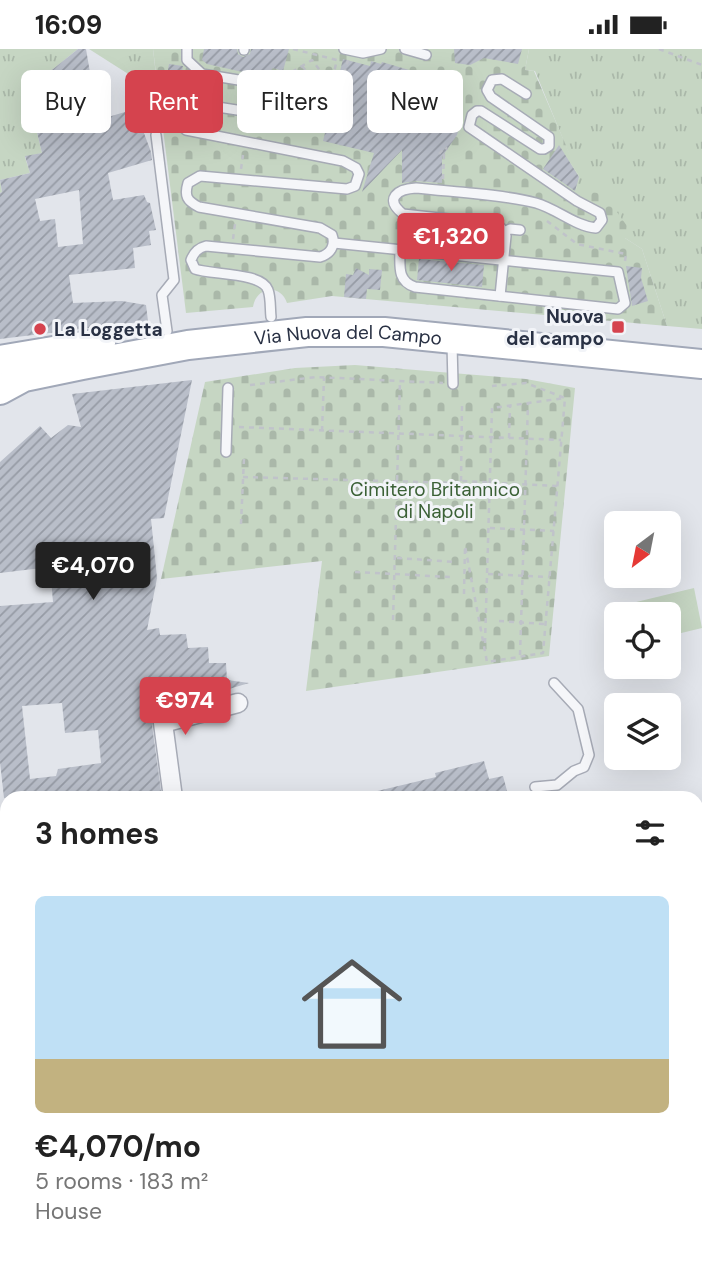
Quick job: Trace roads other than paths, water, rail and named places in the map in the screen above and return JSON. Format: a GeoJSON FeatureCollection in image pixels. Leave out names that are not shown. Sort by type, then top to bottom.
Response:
{"type":"FeatureCollection","features":[{"type":"Feature","properties":{"kind":"main road","name":"Via Nuova del Campo"},"geometry":{"type":"LineString","coordinates":[[0,360],[167,331],[305,313],[385,314],[702,345]]}},
{"type":"Feature","properties":{"kind":"main road","name":"Via Nuova del Campo"},"geometry":{"type":"LineString","coordinates":[[0,390],[24,377],[188,345],[307,332],[384,332],[702,364]]}},
{"type":"Feature","properties":{"kind":"main road"},"geometry":{"type":"LineString","coordinates":[[0,408],[55,371]]}},
{"type":"Feature","properties":{"kind":"street"},"geometry":{"type":"LineString","coordinates":[[172,791],[163,723],[238,703]]}},
{"type":"Feature","properties":{"kind":"lane"},"geometry":{"type":"LineString","coordinates":[[187,49],[187,60],[202,73],[300,90],[310,93],[317,106],[310,118],[301,120],[192,103],[180,108],[177,114],[178,121],[186,130],[350,163],[359,174],[355,186],[348,189],[200,176],[188,183],[186,196],[200,207],[320,228],[332,235],[334,243],[327,254],[320,257],[206,246],[199,248],[194,254],[191,260],[195,269],[249,278],[265,285],[271,317]]}},
{"type":"Feature","properties":{"kind":"lane"},"geometry":{"type":"LineString","coordinates":[[344,49],[363,53],[381,49]]}},
{"type":"Feature","properties":{"kind":"lane"},"geometry":{"type":"LineString","coordinates":[[405,49],[426,55]]}},
{"type":"Feature","properties":{"kind":"lane"},"geometry":{"type":"LineString","coordinates":[[500,296],[506,236],[504,232],[495,224],[403,214],[396,207],[396,194],[400,190],[443,191],[530,201],[551,208],[588,227],[596,228],[600,225],[600,213],[595,209],[577,201],[469,127],[472,115],[481,111],[544,149],[549,146],[549,137],[491,97],[487,90],[492,80],[502,79],[526,94]]}},
{"type":"Feature","properties":{"kind":"lane"},"geometry":{"type":"LineString","coordinates":[[156,135],[174,280],[162,295],[167,331]]}},
{"type":"Feature","properties":{"kind":"lane"},"geometry":{"type":"LineString","coordinates":[[504,232],[510,229],[520,230]]}},
{"type":"Feature","properties":{"kind":"lane"},"geometry":{"type":"LineString","coordinates":[[334,243],[618,272],[625,303],[618,309],[408,284],[400,272],[400,250]]}},
{"type":"Feature","properties":{"kind":"lane"},"geometry":{"type":"LineString","coordinates":[[452,339],[453,384]]}},
{"type":"Feature","properties":{"kind":"lane"},"geometry":{"type":"LineString","coordinates":[[226,452],[228,387]]}},
{"type":"Feature","properties":{"kind":"lane"},"geometry":{"type":"LineString","coordinates":[[535,787],[557,785],[574,771],[584,767],[589,758],[578,709],[554,683]]}},
{"type":"Feature","properties":{"kind":"place","name":"Nuova del campo"},"geometry":{"type":"Point","coordinates":[618,327]}},
{"type":"Feature","properties":{"kind":"place","name":"La Loggetta"},"geometry":{"type":"Point","coordinates":[40,329]}},
{"type":"Feature","properties":{"kind":"park label","name":"Cimitero Britannico di Napoli"},"geometry":{"type":"Point","coordinates":[435,500]}}]}
